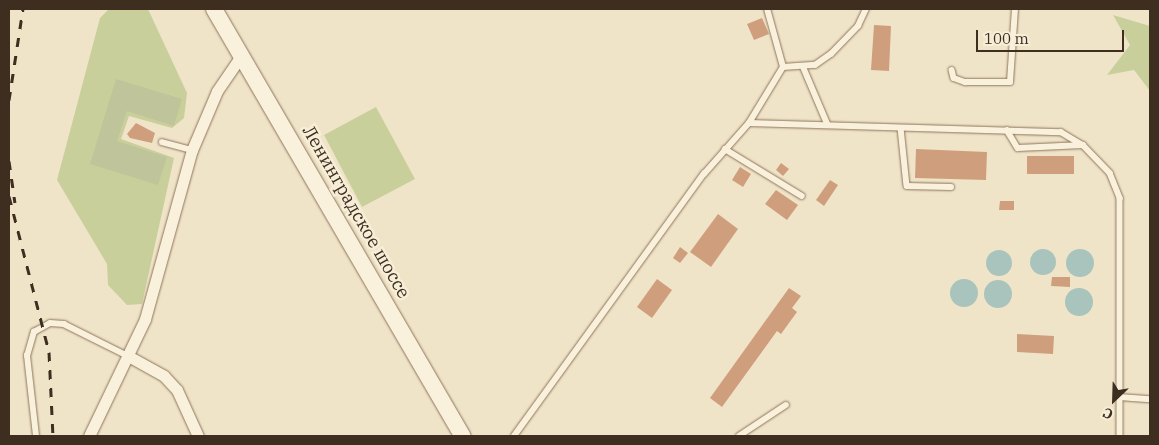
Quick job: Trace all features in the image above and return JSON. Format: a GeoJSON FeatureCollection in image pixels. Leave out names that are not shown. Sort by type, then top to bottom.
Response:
{"type":"FeatureCollection","features":[{"type":"Feature","properties":{"kind":"main road","name":"Ленинградское шоссе"},"geometry":{"type":"LineString","coordinates":[[214,9],[463,436]]}},
{"type":"Feature","properties":{"kind":"street"},"geometry":{"type":"LineString","coordinates":[[89,436],[130,357],[156,287],[192,150],[216,90],[241,56]]}},
{"type":"Feature","properties":{"kind":"street"},"geometry":{"type":"LineString","coordinates":[[130,357],[164,376],[177,390],[198,436]]}},
{"type":"Feature","properties":{"kind":"lane"},"geometry":{"type":"LineString","coordinates":[[514,436],[725,149],[749,123],[783,67],[767,9]]}},
{"type":"Feature","properties":{"kind":"lane"},"geometry":{"type":"LineString","coordinates":[[783,67],[803,66],[831,54],[858,26],[866,9]]}},
{"type":"Feature","properties":{"kind":"lane"},"geometry":{"type":"LineString","coordinates":[[952,70],[954,78],[965,82],[1010,82],[1015,9]]}},
{"type":"Feature","properties":{"kind":"lane"},"geometry":{"type":"LineString","coordinates":[[803,66],[828,125]]}},
{"type":"Feature","properties":{"kind":"lane"},"geometry":{"type":"LineString","coordinates":[[749,123],[1061,132],[1083,145],[1110,173],[1120,198],[1120,436]]}},
{"type":"Feature","properties":{"kind":"lane"},"geometry":{"type":"LineString","coordinates":[[901,128],[907,186],[951,187]]}},
{"type":"Feature","properties":{"kind":"lane"},"geometry":{"type":"LineString","coordinates":[[1007,130],[1018,148],[1083,145]]}},
{"type":"Feature","properties":{"kind":"lane"},"geometry":{"type":"LineString","coordinates":[[162,142],[192,150]]}},
{"type":"Feature","properties":{"kind":"lane"},"geometry":{"type":"LineString","coordinates":[[725,149],[802,196]]}},
{"type":"Feature","properties":{"kind":"lane"},"geometry":{"type":"LineString","coordinates":[[36,436],[27,356],[34,332],[50,323],[64,324],[130,357]]}},
{"type":"Feature","properties":{"kind":"lane"},"geometry":{"type":"LineString","coordinates":[[1119,397],[1150,399]]}},
{"type":"Feature","properties":{"kind":"lane"},"geometry":{"type":"LineString","coordinates":[[739,436],[786,404]]}},
{"type":"Feature","properties":{"kind":"green space"},"geometry":{"type":"Polygon","coordinates":[[[109,9],[148,9],[187,93],[184,118],[172,128],[129,116],[121,139],[174,158],[142,304],[127,305],[108,285],[107,264],[57,180],[100,18],[109,9]]]}},
{"type":"Feature","properties":{"kind":"green space"},"geometry":{"type":"Polygon","coordinates":[[[1113,15],[1150,26],[1150,91],[1134,70],[1107,75],[1130,45],[1113,15]]]}},
{"type":"Feature","properties":{"kind":"green space"},"geometry":{"type":"Polygon","coordinates":[[[116,79],[182,99],[174,126],[127,111],[117,141],[167,157],[158,185],[90,164],[116,79]]]}},
{"type":"Feature","properties":{"kind":"green space"},"geometry":{"type":"Polygon","coordinates":[[[376,107],[415,179],[362,207],[324,135],[376,107]]]}},
{"type":"Feature","properties":{"kind":"water"},"geometry":{"type":"Polygon","coordinates":[[[1043,249],[1052,253],[1056,262],[1052,271],[1043,275],[1034,271],[1030,262],[1034,253],[1043,249]]]}},
{"type":"Feature","properties":{"kind":"water"},"geometry":{"type":"Polygon","coordinates":[[[1080,249],[1090,253],[1094,263],[1090,273],[1080,277],[1070,273],[1066,263],[1070,253],[1080,249]]]}},
{"type":"Feature","properties":{"kind":"water"},"geometry":{"type":"Polygon","coordinates":[[[999,250],[1008,254],[1012,263],[1008,272],[999,276],[990,272],[986,263],[990,254],[999,250]]]}},
{"type":"Feature","properties":{"kind":"water"},"geometry":{"type":"Polygon","coordinates":[[[964,279],[974,283],[978,293],[974,303],[964,307],[954,303],[950,293],[954,283],[964,279]]]}},
{"type":"Feature","properties":{"kind":"water"},"geometry":{"type":"Polygon","coordinates":[[[998,280],[1008,284],[1012,294],[1008,304],[998,308],[988,304],[984,294],[988,284],[998,280]]]}},
{"type":"Feature","properties":{"kind":"water"},"geometry":{"type":"Polygon","coordinates":[[[1079,288],[1089,292],[1093,302],[1089,312],[1079,316],[1069,312],[1065,302],[1069,292],[1079,288]]]}},
{"type":"Feature","properties":{"kind":"building"},"geometry":{"type":"Polygon","coordinates":[[[762,18],[769,34],[754,40],[747,24],[762,18]]]}},
{"type":"Feature","properties":{"kind":"building"},"geometry":{"type":"Polygon","coordinates":[[[874,25],[891,26],[889,71],[871,70],[874,25]]]}},
{"type":"Feature","properties":{"kind":"building"},"geometry":{"type":"Polygon","coordinates":[[[136,123],[155,133],[152,143],[130,138],[127,134],[136,123]]]}},
{"type":"Feature","properties":{"kind":"building"},"geometry":{"type":"Polygon","coordinates":[[[916,149],[987,152],[986,180],[915,178],[916,149]]]}},
{"type":"Feature","properties":{"kind":"building"},"geometry":{"type":"Polygon","coordinates":[[[1027,156],[1074,156],[1074,174],[1027,174],[1027,156]]]}},
{"type":"Feature","properties":{"kind":"building"},"geometry":{"type":"Polygon","coordinates":[[[781,163],[789,169],[783,176],[776,170],[781,163]]]}},
{"type":"Feature","properties":{"kind":"building"},"geometry":{"type":"Polygon","coordinates":[[[740,167],[751,174],[743,187],[732,180],[740,167]]]}},
{"type":"Feature","properties":{"kind":"building"},"geometry":{"type":"Polygon","coordinates":[[[830,180],[838,185],[824,206],[816,200],[830,180]]]}},
{"type":"Feature","properties":{"kind":"building"},"geometry":{"type":"Polygon","coordinates":[[[776,190],[798,205],[787,220],[765,204],[776,190]]]}},
{"type":"Feature","properties":{"kind":"building"},"geometry":{"type":"Polygon","coordinates":[[[1000,201],[1014,201],[1014,210],[999,210],[1000,201]]]}},
{"type":"Feature","properties":{"kind":"building"},"geometry":{"type":"Polygon","coordinates":[[[718,214],[738,229],[711,267],[690,252],[718,214]]]}},
{"type":"Feature","properties":{"kind":"building"},"geometry":{"type":"Polygon","coordinates":[[[680,247],[688,253],[680,263],[673,258],[680,247]]]}},
{"type":"Feature","properties":{"kind":"building"},"geometry":{"type":"Polygon","coordinates":[[[1052,277],[1070,277],[1070,287],[1051,286],[1052,277]]]}},
{"type":"Feature","properties":{"kind":"building"},"geometry":{"type":"Polygon","coordinates":[[[657,279],[672,290],[652,318],[637,307],[657,279]]]}},
{"type":"Feature","properties":{"kind":"building"},"geometry":{"type":"Polygon","coordinates":[[[789,288],[801,296],[792,308],[797,312],[781,334],[777,331],[722,407],[710,398],[789,288]]]}},
{"type":"Feature","properties":{"kind":"building"},"geometry":{"type":"Polygon","coordinates":[[[1017,334],[1054,336],[1053,354],[1017,352],[1017,334]]]}},
{"type":"Feature","properties":{"kind":"railway"},"geometry":{"type":"LineString","coordinates":[[9,100],[23,9]]}},
{"type":"Feature","properties":{"kind":"railway"},"geometry":{"type":"LineString","coordinates":[[9,161],[15,203]]}},
{"type":"Feature","properties":{"kind":"railway"},"geometry":{"type":"LineString","coordinates":[[9,196],[49,352],[53,436]]}}]}
